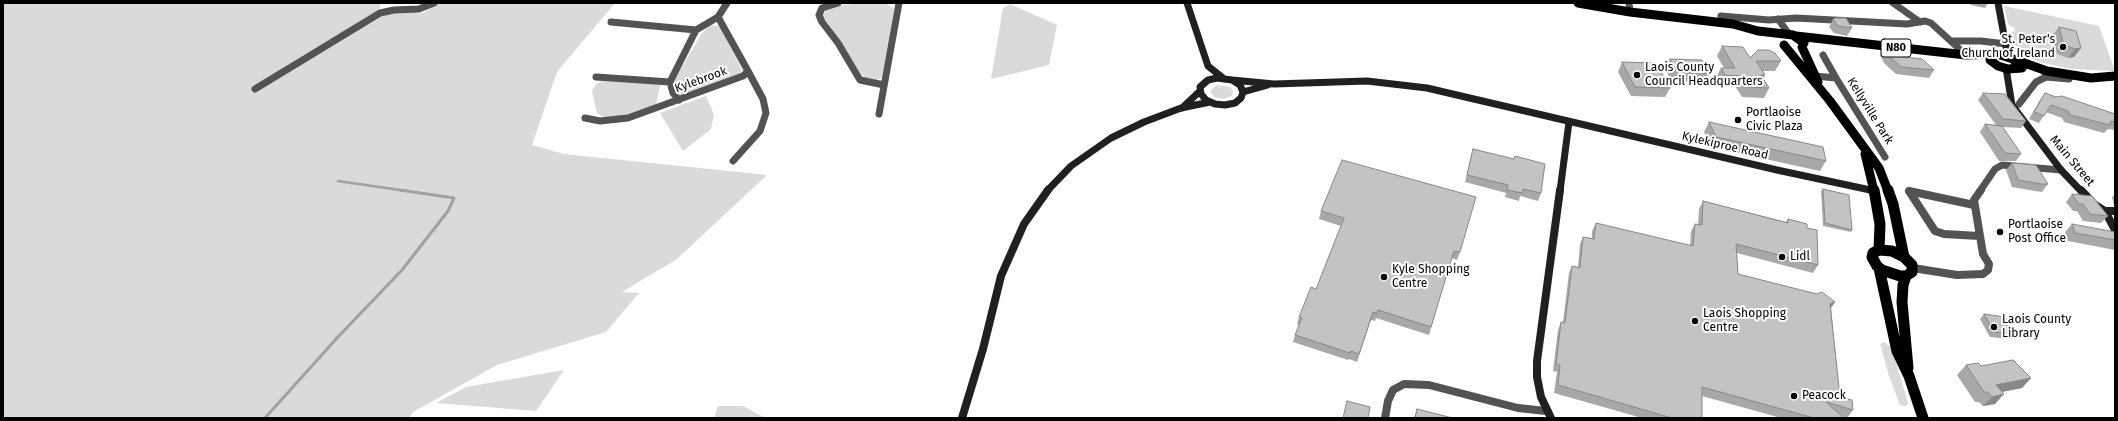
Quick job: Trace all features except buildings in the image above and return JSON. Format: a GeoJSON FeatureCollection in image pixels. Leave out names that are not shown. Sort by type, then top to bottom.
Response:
{"type":"FeatureCollection","features":[{"type":"Feature","properties":{"kind":"main road"},"geometry":{"type":"LineString","coordinates":[[1578,3],[1629,7],[1733,24],[1786,38],[1803,45],[1823,93]]}},
{"type":"Feature","properties":{"kind":"main road"},"geometry":{"type":"LineString","coordinates":[[1786,38],[1862,148],[1879,168],[1888,188],[1904,257],[1910,272]]}},
{"type":"Feature","properties":{"kind":"main road","name":"N80"},"geometry":{"type":"LineString","coordinates":[[1786,38],[1825,39],[1966,55],[1992,54],[2045,74],[2091,78],[2115,76]]}},
{"type":"Feature","properties":{"kind":"main road","name":"N80"},"geometry":{"type":"LineString","coordinates":[[1786,38],[1796,48],[1825,39]]}},
{"type":"Feature","properties":{"kind":"main road"},"geometry":{"type":"LineString","coordinates":[[1992,54],[1990,60],[1996,65]]}},
{"type":"Feature","properties":{"kind":"main road","name":"N80"},"geometry":{"type":"LineString","coordinates":[[1966,55],[2006,68],[2013,61]]}},
{"type":"Feature","properties":{"kind":"main road"},"geometry":{"type":"LineString","coordinates":[[1862,148],[1875,191],[1880,224],[1880,250]]}},
{"type":"Feature","properties":{"kind":"main road"},"geometry":{"type":"LineString","coordinates":[[1904,257],[1892,251],[1880,250],[1873,253],[1872,257],[1879,268],[1897,351],[1909,376],[1923,418]]}},
{"type":"Feature","properties":{"kind":"main road"},"geometry":{"type":"LineString","coordinates":[[1879,268],[1893,275],[1910,272]]}},
{"type":"Feature","properties":{"kind":"main road"},"geometry":{"type":"LineString","coordinates":[[1909,376],[1902,302],[1903,285],[1910,272]]}},
{"type":"Feature","properties":{"kind":"street"},"geometry":{"type":"LineString","coordinates":[[255,89],[380,13],[394,10],[418,10],[434,3]]}},
{"type":"Feature","properties":{"kind":"street"},"geometry":{"type":"LineString","coordinates":[[679,100],[673,93],[670,82],[696,30],[718,17],[726,3]]}},
{"type":"Feature","properties":{"kind":"street"},"geometry":{"type":"LineString","coordinates":[[838,3],[822,8],[819,15],[822,22],[838,43],[860,80],[884,85]]}},
{"type":"Feature","properties":{"kind":"street"},"geometry":{"type":"LineString","coordinates":[[879,114],[899,3]]}},
{"type":"Feature","properties":{"kind":"street"},"geometry":{"type":"LineString","coordinates":[[1181,108],[1200,91],[1208,66],[1188,3]]}},
{"type":"Feature","properties":{"kind":"street"},"geometry":{"type":"LineString","coordinates":[[1893,3],[1920,22]]}},
{"type":"Feature","properties":{"kind":"street"},"geometry":{"type":"LineString","coordinates":[[1998,3],[2007,52],[2013,61]]}},
{"type":"Feature","properties":{"kind":"street"},"geometry":{"type":"LineString","coordinates":[[1721,16],[1907,24],[1925,21],[1931,23],[1966,55]]}},
{"type":"Feature","properties":{"kind":"street","name":"Kylebrook"},"geometry":{"type":"LineString","coordinates":[[585,118],[600,121],[628,118],[734,81],[748,71],[718,17]]}},
{"type":"Feature","properties":{"kind":"street"},"geometry":{"type":"LineString","coordinates":[[1778,19],[1786,38]]}},
{"type":"Feature","properties":{"kind":"street"},"geometry":{"type":"LineString","coordinates":[[612,22],[696,30]]}},
{"type":"Feature","properties":{"kind":"street"},"geometry":{"type":"LineString","coordinates":[[1951,42],[1981,41],[2006,44]]}},
{"type":"Feature","properties":{"kind":"street"},"geometry":{"type":"LineString","coordinates":[[1992,54],[2006,44]]}},
{"type":"Feature","properties":{"kind":"street","name":"Kellyville Park"},"geometry":{"type":"LineString","coordinates":[[1823,55],[1885,157]]}},
{"type":"Feature","properties":{"kind":"street"},"geometry":{"type":"LineString","coordinates":[[1208,66],[1222,78]]}},
{"type":"Feature","properties":{"kind":"street"},"geometry":{"type":"LineString","coordinates":[[2006,68],[2015,104]]}},
{"type":"Feature","properties":{"kind":"street"},"geometry":{"type":"LineString","coordinates":[[733,161],[760,131],[766,113],[763,99],[748,71]]}},
{"type":"Feature","properties":{"kind":"street"},"geometry":{"type":"LineString","coordinates":[[2015,104],[2045,74]]}},
{"type":"Feature","properties":{"kind":"street","name":"Kellyville Park"},"geometry":{"type":"LineString","coordinates":[[1815,76],[1836,78]]}},
{"type":"Feature","properties":{"kind":"street"},"geometry":{"type":"LineString","coordinates":[[596,77],[670,82]]}},
{"type":"Feature","properties":{"kind":"street"},"geometry":{"type":"LineString","coordinates":[[1204,82],[1212,78],[1222,78],[1274,84]]}},
{"type":"Feature","properties":{"kind":"street"},"geometry":{"type":"LineString","coordinates":[[1200,91],[1203,97],[1210,102],[1220,105],[1230,104],[1241,98],[1243,92],[1240,85],[1232,80]]}},
{"type":"Feature","properties":{"kind":"street","name":"Kylekiproe Road"},"geometry":{"type":"LineString","coordinates":[[1274,84],[1367,81],[1413,86],[1472,98],[1569,122],[1875,191]]}},
{"type":"Feature","properties":{"kind":"street"},"geometry":{"type":"LineString","coordinates":[[1243,92],[1274,84]]}},
{"type":"Feature","properties":{"kind":"street"},"geometry":{"type":"LineString","coordinates":[[962,418],[983,349],[1001,276],[1024,224],[1055,181],[1092,150],[1128,129],[1181,108],[1210,102]]}},
{"type":"Feature","properties":{"kind":"street","name":"Main Street"},"geometry":{"type":"LineString","coordinates":[[2015,104],[2062,169],[2094,204],[2105,211],[2115,230]]}},
{"type":"Feature","properties":{"kind":"street"},"geometry":{"type":"LineString","coordinates":[[1549,415],[1541,397],[1538,377],[1539,344],[1569,122]]}},
{"type":"Feature","properties":{"kind":"street"},"geometry":{"type":"LineString","coordinates":[[1910,272],[1958,275],[1983,274],[1988,270],[1989,264],[1983,254],[1974,205],[1976,197],[1998,167],[2019,166],[2062,169]]}},
{"type":"Feature","properties":{"kind":"street"},"geometry":{"type":"LineString","coordinates":[[1974,205],[1909,191],[1935,231],[1944,234],[1979,236]]}},
{"type":"Feature","properties":{"kind":"street"},"geometry":{"type":"LineString","coordinates":[[2105,211],[2115,211]]}},
{"type":"Feature","properties":{"kind":"street"},"geometry":{"type":"LineString","coordinates":[[1385,418],[1388,401],[1393,390],[1404,384],[1429,385],[1549,415]]}},
{"type":"Feature","properties":{"kind":"shaded area"},"geometry":{"type":"Polygon","coordinates":[[[3,3],[381,3],[379,11],[423,13],[440,3],[615,3],[557,72],[532,145],[564,154],[767,175],[677,259],[622,292],[639,293],[606,332],[497,365],[413,412],[409,418],[3,418],[3,3]]]}},
{"type":"Feature","properties":{"kind":"shaded area"},"geometry":{"type":"Polygon","coordinates":[[[886,3],[894,9],[882,77],[875,81],[865,78],[861,74],[823,16],[827,8],[838,5],[886,3]]]}},
{"type":"Feature","properties":{"kind":"shaded area"},"geometry":{"type":"Polygon","coordinates":[[[1010,4],[1057,25],[1049,65],[991,79],[1003,8],[1010,4]]]}},
{"type":"Feature","properties":{"kind":"shaded area"},"geometry":{"type":"Polygon","coordinates":[[[2004,6],[2099,26],[2115,71],[2071,69],[2039,62],[2014,51],[2010,32],[2015,31],[2014,28],[2008,24],[2004,6]]]}},
{"type":"Feature","properties":{"kind":"shaded area"},"geometry":{"type":"Polygon","coordinates":[[[715,25],[720,27],[742,70],[739,75],[684,97],[679,93],[674,84],[676,77],[702,33],[709,26],[715,25]]]}},
{"type":"Feature","properties":{"kind":"shaded area"},"geometry":{"type":"Polygon","coordinates":[[[602,81],[660,85],[656,106],[628,116],[603,117],[597,113],[592,91],[596,84],[602,81]]]}},
{"type":"Feature","properties":{"kind":"shaded area"},"geometry":{"type":"Polygon","coordinates":[[[1216,85],[1230,87],[1233,91],[1232,96],[1223,99],[1214,97],[1210,91],[1216,85]]]}},
{"type":"Feature","properties":{"kind":"shaded area"},"geometry":{"type":"Polygon","coordinates":[[[706,96],[714,115],[711,129],[683,151],[660,113],[706,96]]]}},
{"type":"Feature","properties":{"kind":"shaded area"},"geometry":{"type":"Polygon","coordinates":[[[1884,342],[1891,347],[1893,352],[1908,403],[1906,406],[1900,405],[1889,376],[1880,344],[1884,342]]]}},
{"type":"Feature","properties":{"kind":"shaded area"},"geometry":{"type":"Polygon","coordinates":[[[564,370],[536,411],[436,403],[466,387],[564,370]]]}},
{"type":"Feature","properties":{"kind":"shaded area"},"geometry":{"type":"Polygon","coordinates":[[[718,406],[743,406],[765,418],[714,418],[718,406]]]}},
{"type":"Feature","properties":{"kind":"waterway"},"geometry":{"type":"LineString","coordinates":[[338,181],[407,191]]}},
{"type":"Feature","properties":{"kind":"waterway"},"geometry":{"type":"LineString","coordinates":[[265,418],[337,338],[402,270],[448,211],[454,198],[400,190]]}},
{"type":"Feature","properties":{"kind":"place","name":"St. Peter's Church of Ireland"},"geometry":{"type":"Point","coordinates":[2063,47]}},
{"type":"Feature","properties":{"kind":"place","name":"Laois County Council Headquarters"},"geometry":{"type":"Point","coordinates":[1637,75]}},
{"type":"Feature","properties":{"kind":"place","name":"Portlaoise Civic Plaza"},"geometry":{"type":"Point","coordinates":[1738,120]}},
{"type":"Feature","properties":{"kind":"place","name":"Portlaoise Post Office"},"geometry":{"type":"Point","coordinates":[2000,232]}},
{"type":"Feature","properties":{"kind":"place","name":"Lidl"},"geometry":{"type":"Point","coordinates":[1782,257]}},
{"type":"Feature","properties":{"kind":"place","name":"Kyle Shopping Centre"},"geometry":{"type":"Point","coordinates":[1384,277]}},
{"type":"Feature","properties":{"kind":"place","name":"Laois Shopping Centre"},"geometry":{"type":"Point","coordinates":[1695,321]}},
{"type":"Feature","properties":{"kind":"place","name":"Laois County Library"},"geometry":{"type":"Point","coordinates":[1994,327]}},
{"type":"Feature","properties":{"kind":"place","name":"Peacock"},"geometry":{"type":"Point","coordinates":[1794,396]}}]}
